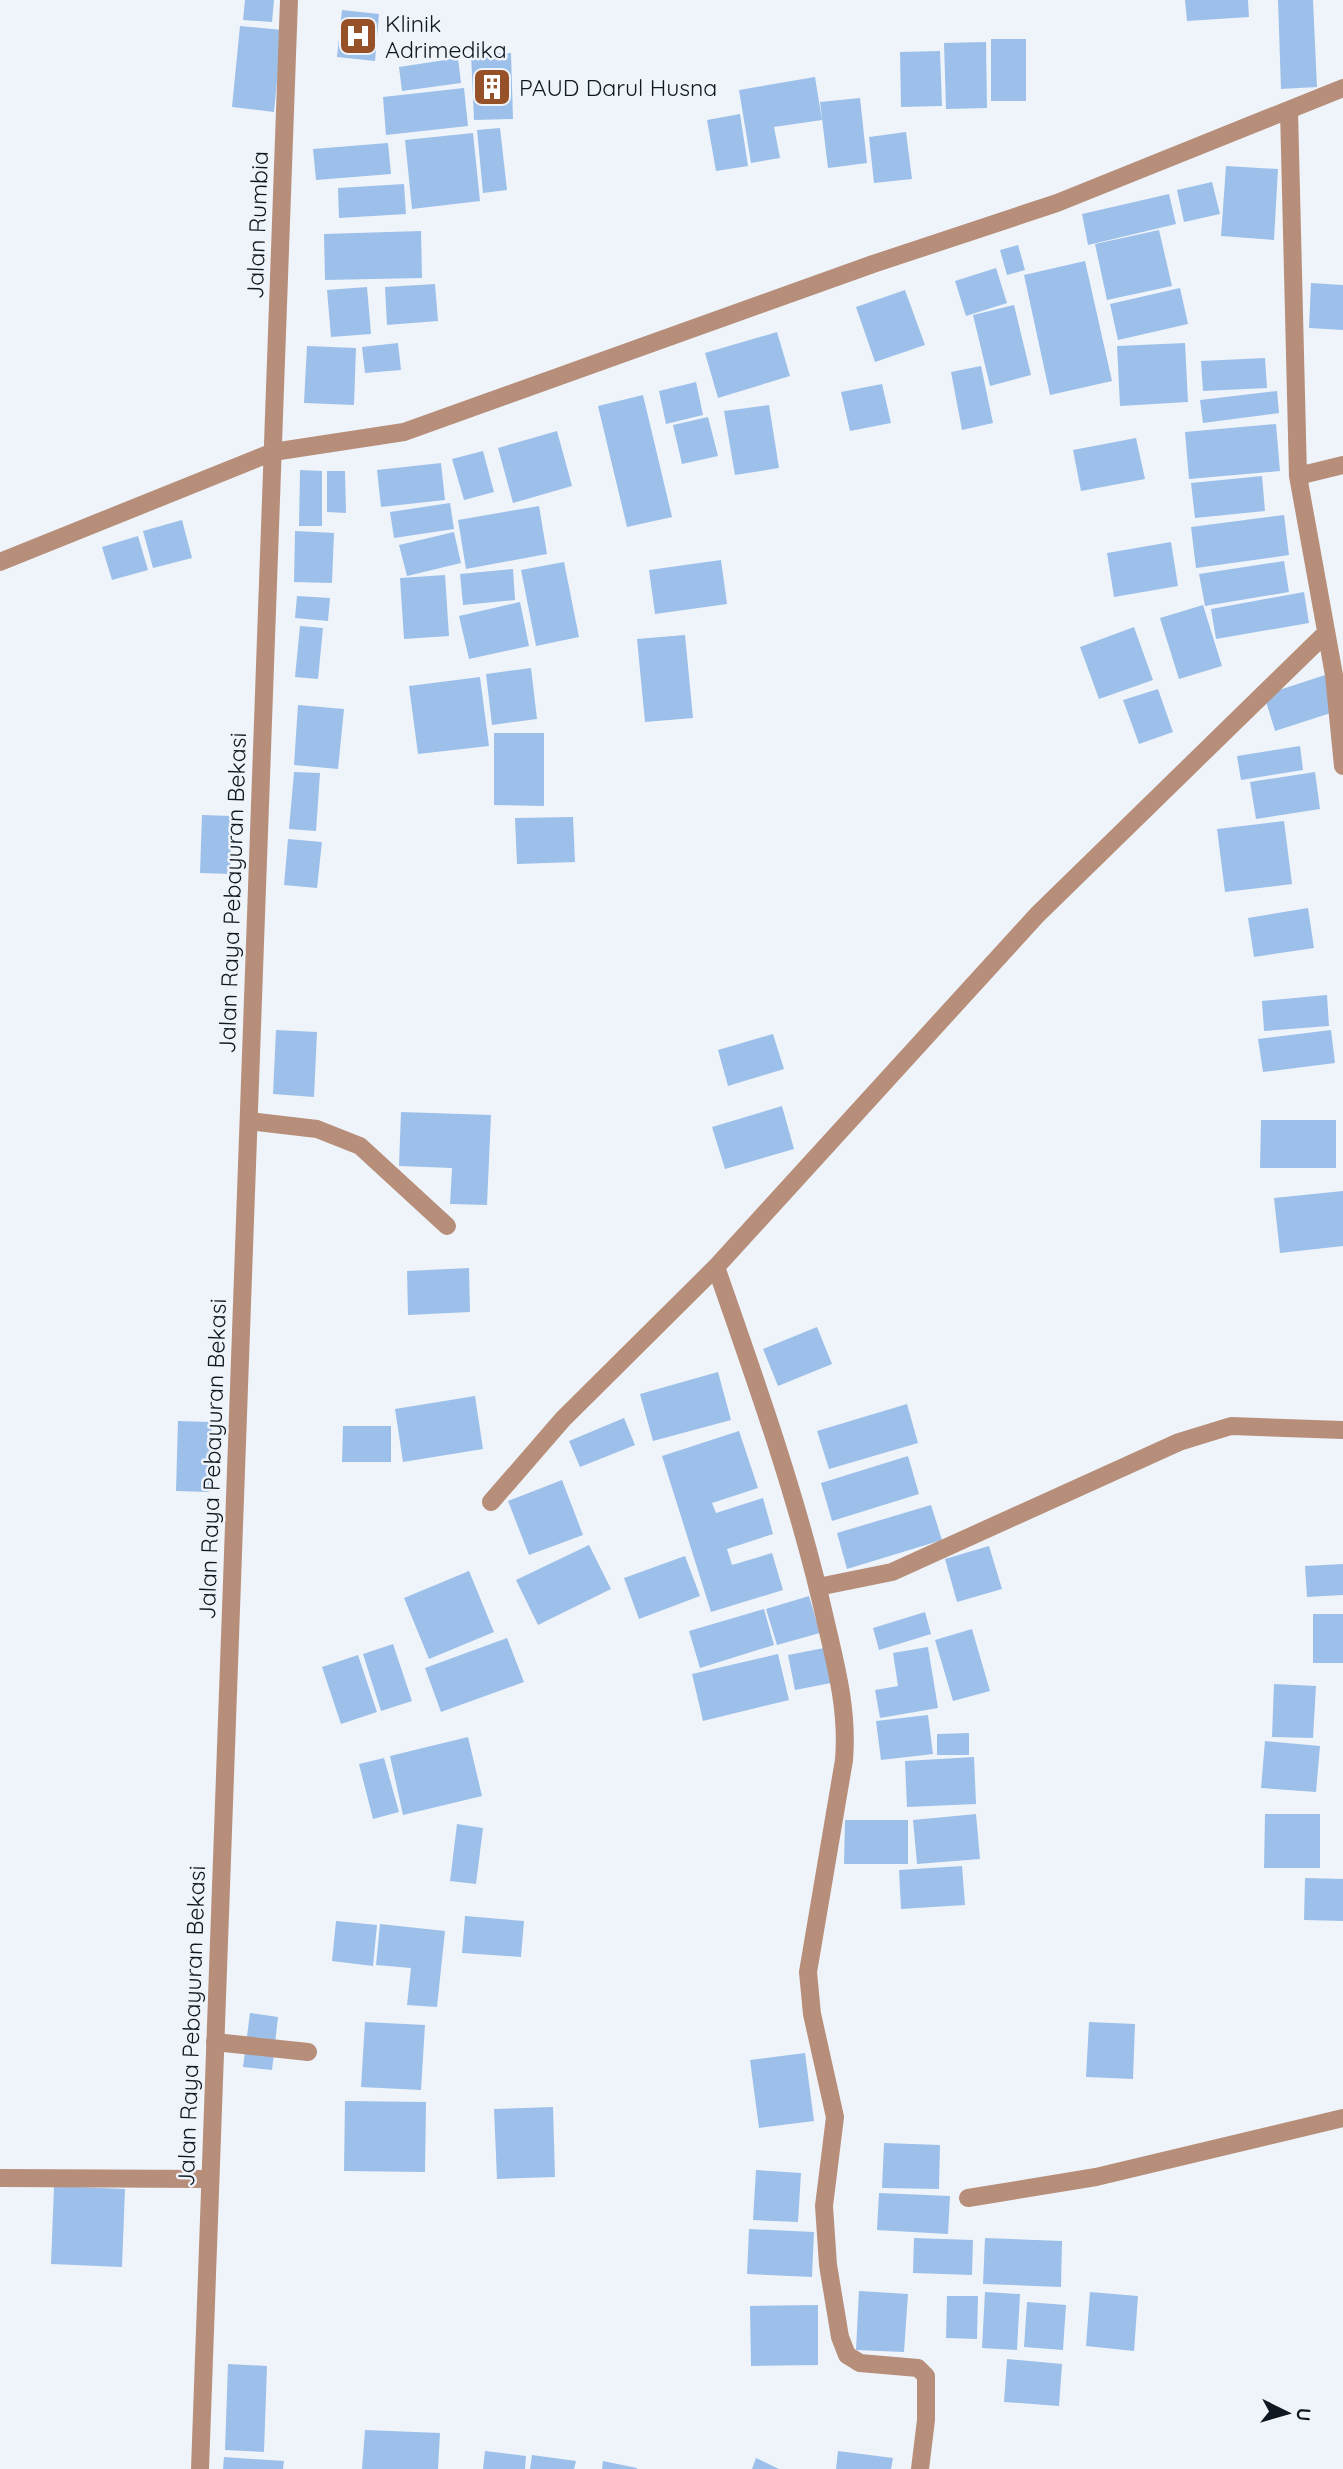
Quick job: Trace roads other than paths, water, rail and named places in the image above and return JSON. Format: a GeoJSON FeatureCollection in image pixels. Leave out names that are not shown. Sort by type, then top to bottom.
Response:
{"type":"FeatureCollection","features":[{"type":"Feature","properties":{"kind":"street","name":"Jalan Rumbia"},"geometry":{"type":"LineString","coordinates":[[272,452],[289,0]]}},
{"type":"Feature","properties":{"kind":"street"},"geometry":{"type":"LineString","coordinates":[[0,562],[272,452],[404,432],[873,264],[1057,203],[1343,88]]}},
{"type":"Feature","properties":{"kind":"street"},"geometry":{"type":"LineString","coordinates":[[1289,110],[1298,476],[1326,633],[1343,766]]}},
{"type":"Feature","properties":{"kind":"street","name":"Jalan Raya Pebayuran Bekasi"},"geometry":{"type":"LineString","coordinates":[[200,2469],[272,452]]}},
{"type":"Feature","properties":{"kind":"street"},"geometry":{"type":"LineString","coordinates":[[1298,476],[1343,465]]}},
{"type":"Feature","properties":{"kind":"street"},"geometry":{"type":"LineString","coordinates":[[491,1502],[563,1419],[716,1267],[1037,915],[1326,633]]}},
{"type":"Feature","properties":{"kind":"street"},"geometry":{"type":"LineString","coordinates":[[248,1121],[317,1129],[360,1146],[447,1226]]}},
{"type":"Feature","properties":{"kind":"street"},"geometry":{"type":"LineString","coordinates":[[716,1267],[775,1438],[818,1587],[844,1696],[847,1727],[808,1972],[812,2014],[835,2117],[824,2206],[828,2265],[840,2337],[847,2355],[860,2362],[918,2368],[926,2376],[926,2420],[920,2469]]}},
{"type":"Feature","properties":{"kind":"street"},"geometry":{"type":"LineString","coordinates":[[818,1587],[892,1572],[1179,1442],[1231,1426],[1343,1430]]}},
{"type":"Feature","properties":{"kind":"street"},"geometry":{"type":"LineString","coordinates":[[215,2042],[309,2052]]}},
{"type":"Feature","properties":{"kind":"street"},"geometry":{"type":"LineString","coordinates":[[968,2198],[1096,2177],[1343,2118]]}},
{"type":"Feature","properties":{"kind":"street"},"geometry":{"type":"LineString","coordinates":[[0,2178],[210,2179]]}},
{"type":"Feature","properties":{"kind":"place","name":"Klinik Adrimedika"},"geometry":{"type":"Point","coordinates":[358,36]}},
{"type":"Feature","properties":{"kind":"place","name":"PAUD Darul Husna"},"geometry":{"type":"Point","coordinates":[492,87]}}]}
